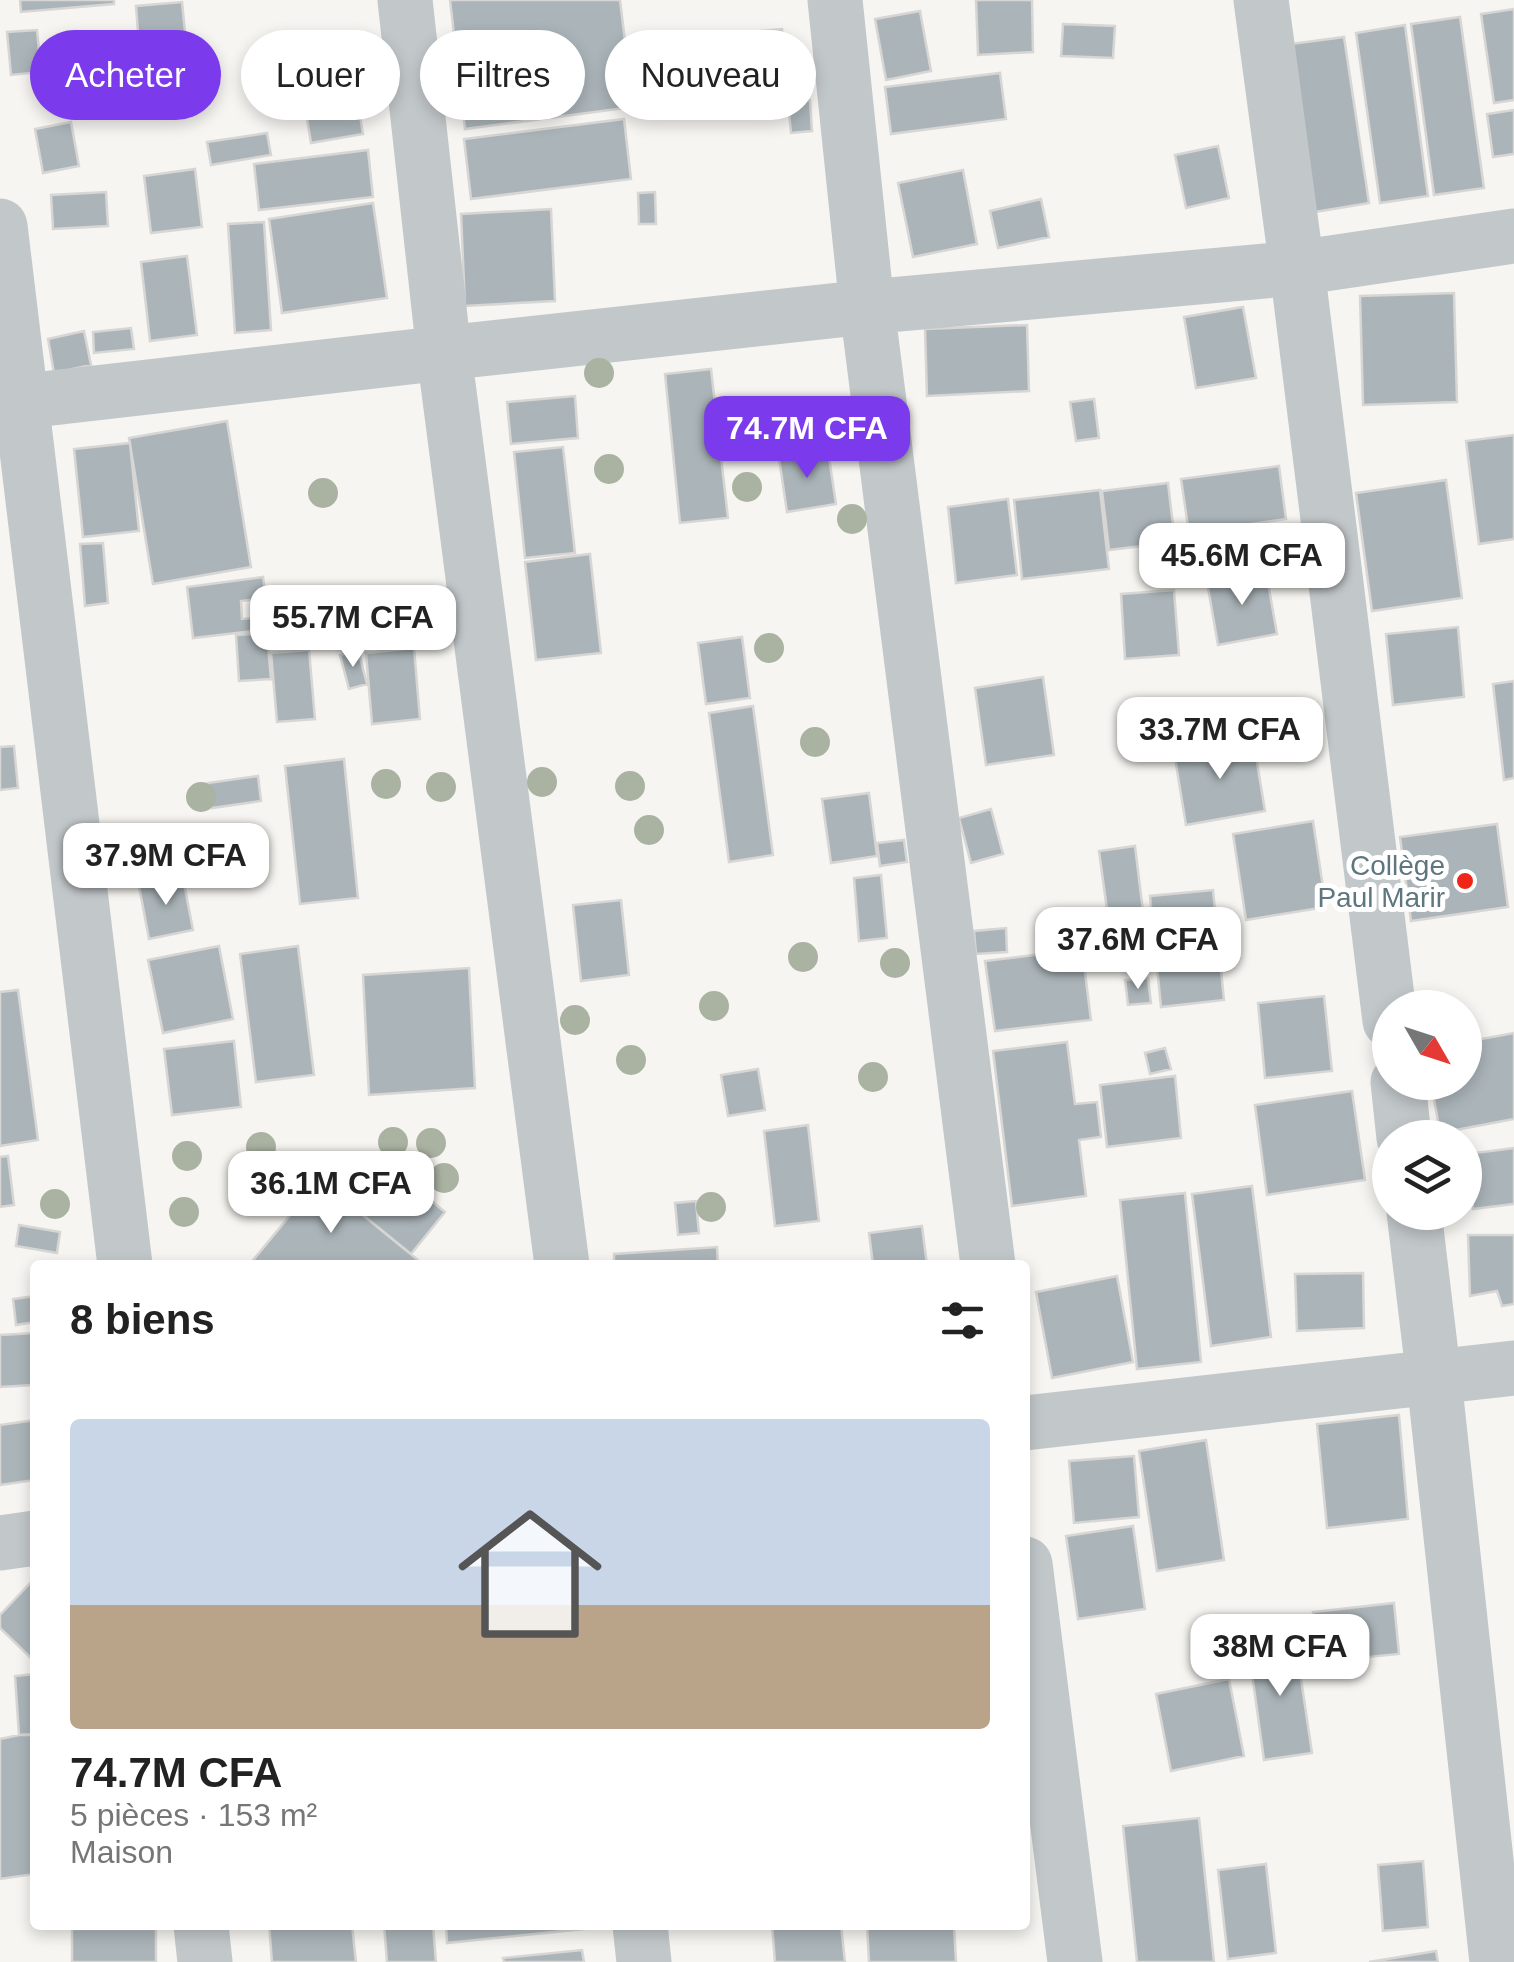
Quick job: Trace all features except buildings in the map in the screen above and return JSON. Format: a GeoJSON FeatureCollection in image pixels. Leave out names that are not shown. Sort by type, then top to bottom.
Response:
{"type":"FeatureCollection","features":[{"type":"Feature","properties":{"kind":"street"},"geometry":{"type":"LineString","coordinates":[[405,0],[444,352],[561,1260]]}},
{"type":"Feature","properties":{"kind":"street"},"geometry":{"type":"LineString","coordinates":[[835,0],[867,307],[987,1260]]}},
{"type":"Feature","properties":{"kind":"street"},"geometry":{"type":"LineString","coordinates":[[1261,0],[1386,990]]}},
{"type":"Feature","properties":{"kind":"street"},"geometry":{"type":"LineString","coordinates":[[0,226],[11,402],[125,1260]]}},
{"type":"Feature","properties":{"kind":"street"},"geometry":{"type":"LineString","coordinates":[[11,402],[867,307],[1297,268],[1514,236]]}},
{"type":"Feature","properties":{"kind":"street"},"geometry":{"type":"LineString","coordinates":[[1416,1230],[1498,1962]]}},
{"type":"Feature","properties":{"kind":"street"},"geometry":{"type":"LineString","coordinates":[[1030,1421],[1514,1368]]}},
{"type":"Feature","properties":{"kind":"street"},"geometry":{"type":"LineString","coordinates":[[0,1542],[30,1539]]}},
{"type":"Feature","properties":{"kind":"street"},"geometry":{"type":"LineString","coordinates":[[1030,1605],[1074,1962]]}},
{"type":"Feature","properties":{"kind":"street"},"geometry":{"type":"LineString","coordinates":[[202,1930],[205,1962]]}},
{"type":"Feature","properties":{"kind":"street"},"geometry":{"type":"LineString","coordinates":[[641,1930],[644,1962]]}},
{"type":"Feature","properties":{"kind":"place","name":"Collège Paul Marir"},"geometry":{"type":"Point","coordinates":[1465,881]}}]}
